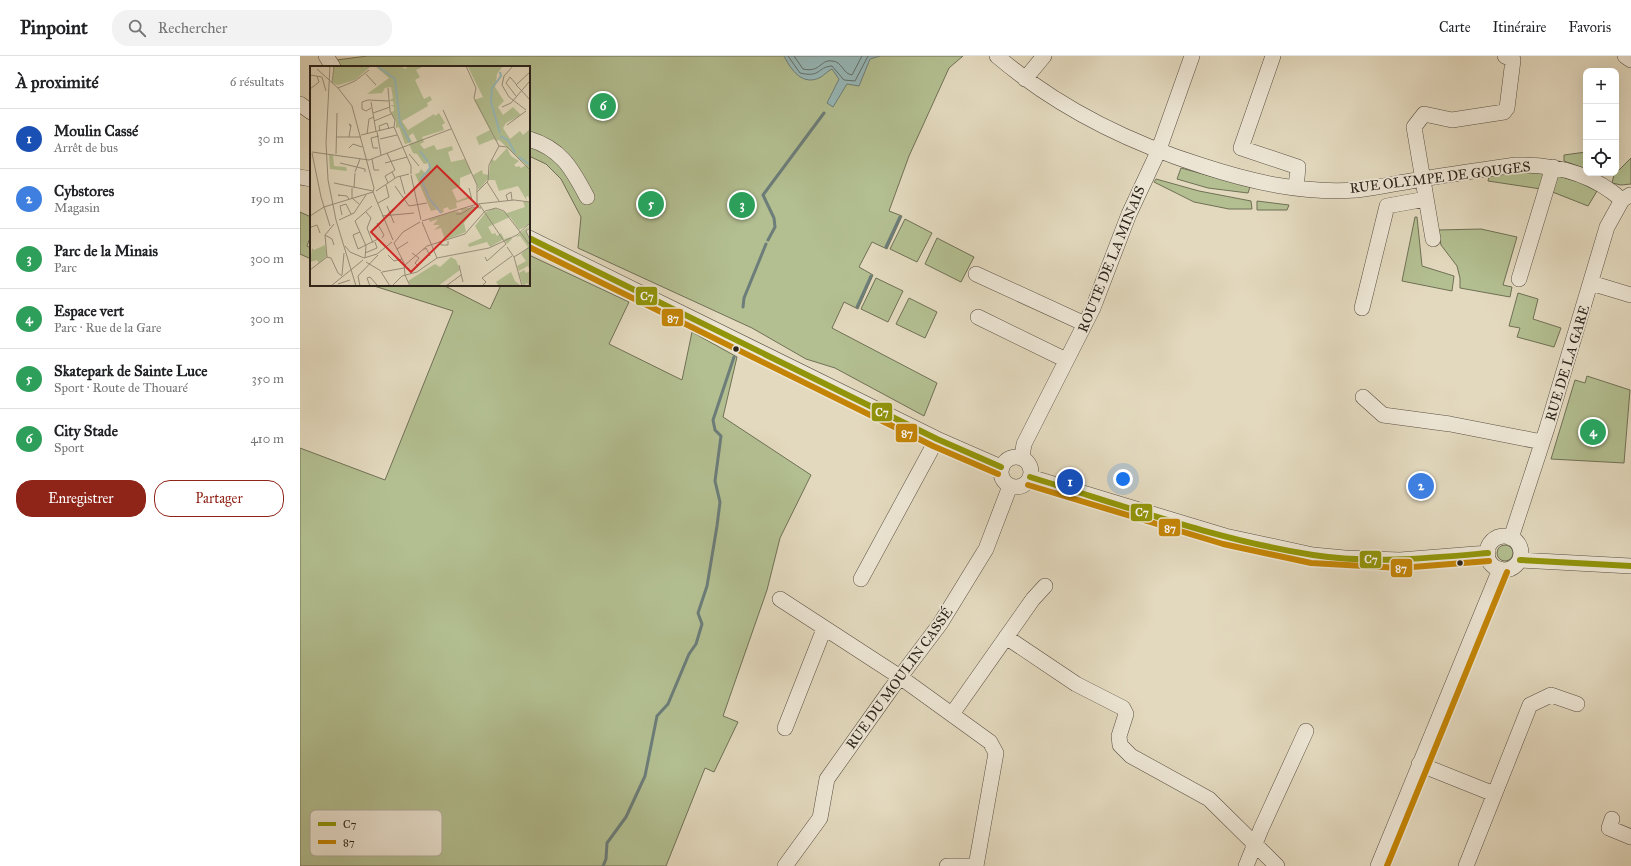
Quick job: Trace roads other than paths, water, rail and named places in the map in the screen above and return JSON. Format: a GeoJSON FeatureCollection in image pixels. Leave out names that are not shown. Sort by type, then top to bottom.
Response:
{"type":"FeatureCollection","features":[{"type":"Feature","properties":{"kind":"street"},"geometry":{"type":"LineString","coordinates":[[326,56],[333,66]]}},
{"type":"Feature","properties":{"kind":"street","name":"RUE OLYMPE DE GOUGES"},"geometry":{"type":"LineString","coordinates":[[997,56],[1025,79],[1066,107],[1107,129],[1158,152],[1232,176],[1263,184],[1296,188],[1357,190],[1515,165],[1536,165],[1581,174],[1627,197]]}},
{"type":"Feature","properties":{"kind":"street"},"geometry":{"type":"LineString","coordinates":[[1025,79],[1044,56]]}},
{"type":"Feature","properties":{"kind":"street","name":"ROUTE DE LA MINAIS"},"geometry":{"type":"LineString","coordinates":[[1022,457],[1024,444],[1085,324],[1111,263],[1129,214],[1158,152],[1192,56]]}},
{"type":"Feature","properties":{"kind":"street"},"geometry":{"type":"LineString","coordinates":[[1273,56],[1241,148],[1298,167],[1296,188]]}},
{"type":"Feature","properties":{"kind":"street"},"geometry":{"type":"LineString","coordinates":[[1433,240],[1414,127],[1424,114],[1452,120],[1504,112],[1507,108],[1513,60],[1505,56]]}},
{"type":"Feature","properties":{"kind":"street"},"geometry":{"type":"LineString","coordinates":[[1625,56],[1631,60]]}},
{"type":"Feature","properties":{"kind":"street"},"geometry":{"type":"LineString","coordinates":[[300,104],[310,111]]}},
{"type":"Feature","properties":{"kind":"street"},"geometry":{"type":"LineString","coordinates":[[530,139],[544,144],[559,154],[574,171],[587,197]]}},
{"type":"Feature","properties":{"kind":"street"},"geometry":{"type":"LineString","coordinates":[[1519,278],[1553,168]]}},
{"type":"Feature","properties":{"kind":"street"},"geometry":{"type":"LineString","coordinates":[[300,177],[310,179]]}},
{"type":"Feature","properties":{"kind":"street","name":"RUE DE LA GARE"},"geometry":{"type":"LineString","coordinates":[[1511,538],[1542,442],[1607,227],[1627,197]]}},
{"type":"Feature","properties":{"kind":"street"},"geometry":{"type":"LineString","coordinates":[[1362,308],[1388,206],[1426,199]]}},
{"type":"Feature","properties":{"kind":"street"},"geometry":{"type":"LineString","coordinates":[[530,238],[937,439],[1001,466]]}},
{"type":"Feature","properties":{"kind":"street"},"geometry":{"type":"LineString","coordinates":[[976,274],[1085,324]]}},
{"type":"Feature","properties":{"kind":"street"},"geometry":{"type":"LineString","coordinates":[[1591,283],[1631,295]]}},
{"type":"Feature","properties":{"kind":"street"},"geometry":{"type":"LineString","coordinates":[[978,317],[1066,360]]}},
{"type":"Feature","properties":{"kind":"street"},"geometry":{"type":"LineString","coordinates":[[1363,397],[1383,415],[1450,424],[1542,442]]}},
{"type":"Feature","properties":{"kind":"street"},"geometry":{"type":"LineString","coordinates":[[861,578],[937,439]]}},
{"type":"Feature","properties":{"kind":"street"},"geometry":{"type":"LineString","coordinates":[[1012,456],[1022,457],[1031,468],[1030,477],[1024,485],[1015,487],[1010,486],[1001,476],[1001,466],[1012,456]]}},
{"type":"Feature","properties":{"kind":"street"},"geometry":{"type":"LineString","coordinates":[[1030,477],[1218,534],[1313,555],[1400,560],[1488,554]]}},
{"type":"Feature","properties":{"kind":"street","name":"RUE DU MOULIN CASSÉ"},"geometry":{"type":"LineString","coordinates":[[786,866],[820,818],[827,779],[940,624],[986,548],[1010,486]]}},
{"type":"Feature","properties":{"kind":"street"},"geometry":{"type":"LineString","coordinates":[[1506,536],[1511,538],[1516,541],[1521,550],[1520,560],[1514,568],[1500,570],[1491,564],[1488,554],[1490,544],[1497,538],[1506,536]]}},
{"type":"Feature","properties":{"kind":"street"},"geometry":{"type":"LineString","coordinates":[[1520,560],[1631,566]]}},
{"type":"Feature","properties":{"kind":"street"},"geometry":{"type":"LineString","coordinates":[[1378,866],[1500,570]]}},
{"type":"Feature","properties":{"kind":"street"},"geometry":{"type":"LineString","coordinates":[[952,714],[1033,599],[1045,586]]}},
{"type":"Feature","properties":{"kind":"street"},"geometry":{"type":"LineString","coordinates":[[780,600],[900,677],[990,742],[996,753],[975,866],[947,866]]}},
{"type":"Feature","properties":{"kind":"street"},"geometry":{"type":"LineString","coordinates":[[785,728],[824,629]]}},
{"type":"Feature","properties":{"kind":"street"},"geometry":{"type":"LineString","coordinates":[[1006,637],[1076,684],[1122,708],[1126,714],[1119,736],[1120,745],[1131,756],[1209,799],[1276,866]]}},
{"type":"Feature","properties":{"kind":"street"},"geometry":{"type":"LineString","coordinates":[[1466,866],[1530,704],[1551,695],[1578,704]]}},
{"type":"Feature","properties":{"kind":"street"},"geometry":{"type":"LineString","coordinates":[[1246,866],[1306,731]]}},
{"type":"Feature","properties":{"kind":"street"},"geometry":{"type":"LineString","coordinates":[[1419,764],[1494,794]]}},
{"type":"Feature","properties":{"kind":"street"},"geometry":{"type":"LineString","coordinates":[[1612,819],[1609,828],[1631,837]]}},
{"type":"Feature","properties":{"kind":"water"},"geometry":{"type":"Polygon","coordinates":[[[784,56],[880,56],[870,59],[859,86],[847,84],[833,107],[827,103],[839,79],[832,69],[815,80],[809,80],[798,76],[790,67],[784,56]]]}},
{"type":"Feature","properties":{"kind":"waterway"},"geometry":{"type":"LineString","coordinates":[[768,240],[775,227],[774,218],[763,195],[824,113]]}},
{"type":"Feature","properties":{"kind":"waterway"},"geometry":{"type":"LineString","coordinates":[[886,247],[900,217]]}},
{"type":"Feature","properties":{"kind":"waterway"},"geometry":{"type":"LineString","coordinates":[[743,307],[744,298],[766,244]]}},
{"type":"Feature","properties":{"kind":"waterway"},"geometry":{"type":"LineString","coordinates":[[857,307],[871,276]]}},
{"type":"Feature","properties":{"kind":"waterway"},"geometry":{"type":"LineString","coordinates":[[603,866],[606,859],[607,843],[626,817],[645,776],[657,716],[668,704],[689,654],[696,644],[702,624],[698,613],[707,586],[720,502],[715,481],[721,436],[715,430],[713,420],[734,357]]}},
{"type":"Feature","properties":{"kind":"place","name":"City Stade"},"geometry":{"type":"Point","coordinates":[603,106]}},
{"type":"Feature","properties":{"kind":"place","name":"Skatepark de Sainte Luce"},"geometry":{"type":"Point","coordinates":[651,204]}},
{"type":"Feature","properties":{"kind":"place","name":"Parc de la Minais"},"geometry":{"type":"Point","coordinates":[742,205]}},
{"type":"Feature","properties":{"kind":"place","name":"Espace vert"},"geometry":{"type":"Point","coordinates":[1593,432]}},
{"type":"Feature","properties":{"kind":"place","name":"Moulin Cassé"},"geometry":{"type":"Point","coordinates":[1070,482]}},
{"type":"Feature","properties":{"kind":"place","name":"Cybstores"},"geometry":{"type":"Point","coordinates":[1421,486]}}]}
